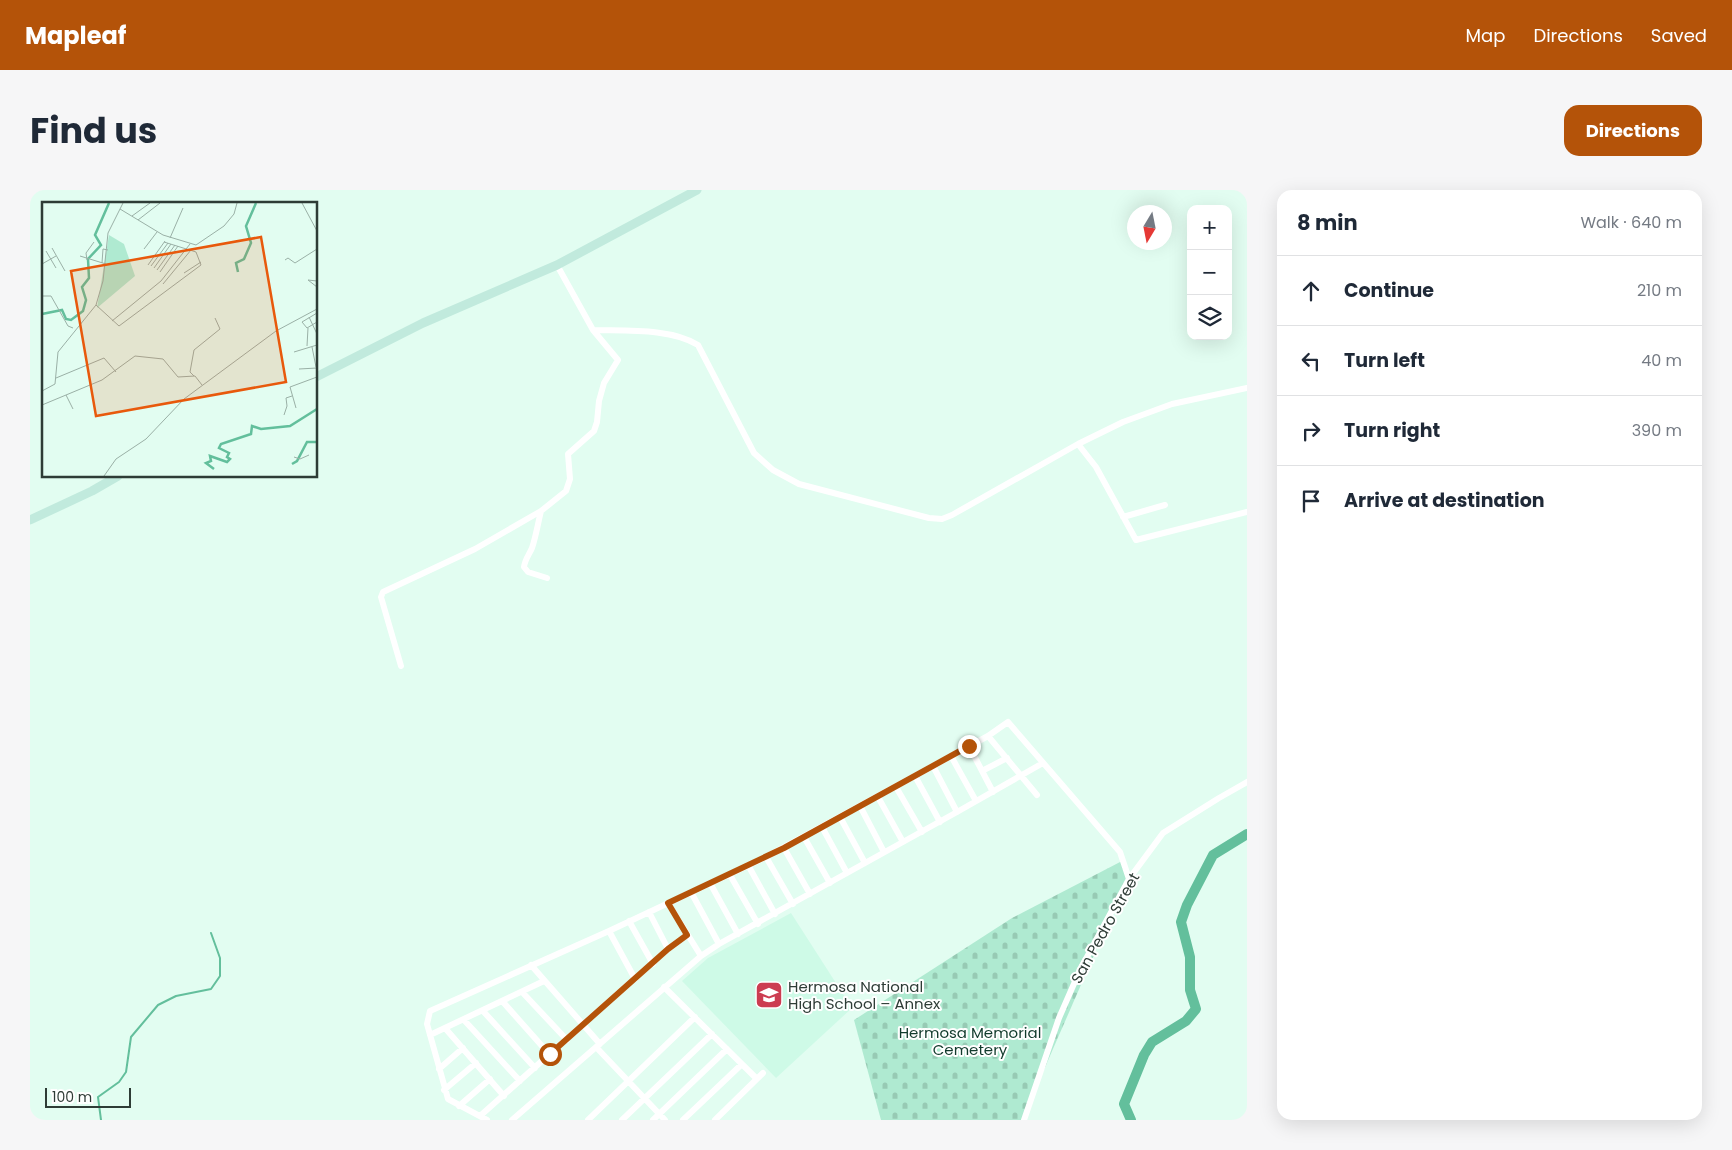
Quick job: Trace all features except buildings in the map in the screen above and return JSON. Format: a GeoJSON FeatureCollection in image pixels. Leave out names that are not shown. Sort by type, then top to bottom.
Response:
{"type":"FeatureCollection","features":[{"type":"Feature","properties":{"kind":"street"},"geometry":{"type":"LineString","coordinates":[[318,376],[423,323],[557,265],[697,190]]}},
{"type":"Feature","properties":{"kind":"street"},"geometry":{"type":"LineString","coordinates":[[401,666],[381,597],[383,592],[475,549],[541,511],[566,491],[570,479],[568,454],[594,432],[604,383],[618,360],[593,330],[557,265]]}},
{"type":"Feature","properties":{"kind":"street"},"geometry":{"type":"LineString","coordinates":[[593,330],[654,333],[687,338],[698,345],[754,453],[773,470],[799,484],[929,518],[942,519],[952,516],[1078,444],[1123,422],[1172,404],[1247,388]]}},
{"type":"Feature","properties":{"kind":"street"},"geometry":{"type":"LineString","coordinates":[[1078,444],[1096,467],[1136,540],[1247,512]]}},
{"type":"Feature","properties":{"kind":"street"},"geometry":{"type":"LineString","coordinates":[[30,520],[92,491],[115,478]]}},
{"type":"Feature","properties":{"kind":"street"},"geometry":{"type":"LineString","coordinates":[[1122,517],[1165,505]]}},
{"type":"Feature","properties":{"kind":"street"},"geometry":{"type":"LineString","coordinates":[[541,511],[534,542],[525,560],[524,567],[528,572],[547,578]]}},
{"type":"Feature","properties":{"kind":"street"},"geometry":{"type":"LineString","coordinates":[[687,935],[668,949],[550,1054],[483,1118],[448,1099],[430,1034],[428,1024],[430,1011],[609,931],[784,848],[988,736],[1008,722],[1120,852],[1129,879]]}},
{"type":"Feature","properties":{"kind":"street"},"geometry":{"type":"LineString","coordinates":[[988,736],[1037,795]]}},
{"type":"Feature","properties":{"kind":"street"},"geometry":{"type":"LineString","coordinates":[[969,746],[993,792]]}},
{"type":"Feature","properties":{"kind":"street"},"geometry":{"type":"LineString","coordinates":[[951,756],[976,801]]}},
{"type":"Feature","properties":{"kind":"street"},"geometry":{"type":"LineString","coordinates":[[982,771],[1007,758]]}},
{"type":"Feature","properties":{"kind":"street"},"geometry":{"type":"LineString","coordinates":[[512,1120],[700,956],[1043,763]]}},
{"type":"Feature","properties":{"kind":"street"},"geometry":{"type":"LineString","coordinates":[[933,766],[957,812]]}},
{"type":"Feature","properties":{"kind":"street"},"geometry":{"type":"LineString","coordinates":[[915,776],[940,822]]}},
{"type":"Feature","properties":{"kind":"street","name":"San Pedro Street"},"geometry":{"type":"LineString","coordinates":[[1024,1120],[1059,1018],[1080,970],[1129,879],[1163,833],[1247,782]]}},
{"type":"Feature","properties":{"kind":"street"},"geometry":{"type":"LineString","coordinates":[[896,786],[922,832]]}},
{"type":"Feature","properties":{"kind":"street"},"geometry":{"type":"LineString","coordinates":[[878,797],[903,842]]}},
{"type":"Feature","properties":{"kind":"street"},"geometry":{"type":"LineString","coordinates":[[860,806],[884,852]]}},
{"type":"Feature","properties":{"kind":"street"},"geometry":{"type":"LineString","coordinates":[[840,817],[866,863]]}},
{"type":"Feature","properties":{"kind":"street"},"geometry":{"type":"LineString","coordinates":[[822,828],[847,873]]}},
{"type":"Feature","properties":{"kind":"street"},"geometry":{"type":"LineString","coordinates":[[804,837],[830,883]]}},
{"type":"Feature","properties":{"kind":"street"},"geometry":{"type":"LineString","coordinates":[[784,848],[810,894]]}},
{"type":"Feature","properties":{"kind":"street"},"geometry":{"type":"LineString","coordinates":[[766,857],[793,904]]}},
{"type":"Feature","properties":{"kind":"street"},"geometry":{"type":"LineString","coordinates":[[748,865],[775,914]]}},
{"type":"Feature","properties":{"kind":"street"},"geometry":{"type":"LineString","coordinates":[[730,874],[758,924]]}},
{"type":"Feature","properties":{"kind":"street"},"geometry":{"type":"LineString","coordinates":[[710,883],[738,934]]}},
{"type":"Feature","properties":{"kind":"street"},"geometry":{"type":"LineString","coordinates":[[690,892],[719,944]]}},
{"type":"Feature","properties":{"kind":"street"},"geometry":{"type":"LineString","coordinates":[[668,903],[700,956]]}},
{"type":"Feature","properties":{"kind":"street"},"geometry":{"type":"LineString","coordinates":[[649,912],[668,949]]}},
{"type":"Feature","properties":{"kind":"street"},"geometry":{"type":"LineString","coordinates":[[629,921],[653,964]]}},
{"type":"Feature","properties":{"kind":"street"},"geometry":{"type":"LineString","coordinates":[[609,931],[635,979]]}},
{"type":"Feature","properties":{"kind":"street"},"geometry":{"type":"LineString","coordinates":[[531,965],[629,1082],[666,1120]]}},
{"type":"Feature","properties":{"kind":"street"},"geometry":{"type":"LineString","coordinates":[[430,1034],[523,993],[544,981]]}},
{"type":"Feature","properties":{"kind":"street"},"geometry":{"type":"LineString","coordinates":[[664,986],[757,1079]]}},
{"type":"Feature","properties":{"kind":"street"},"geometry":{"type":"LineString","coordinates":[[523,993],[566,1040]]}},
{"type":"Feature","properties":{"kind":"street"},"geometry":{"type":"LineString","coordinates":[[503,1002],[550,1054]]}},
{"type":"Feature","properties":{"kind":"street"},"geometry":{"type":"LineString","coordinates":[[483,1011],[535,1068]]}},
{"type":"Feature","properties":{"kind":"street"},"geometry":{"type":"LineString","coordinates":[[588,1120],[695,1017]]}},
{"type":"Feature","properties":{"kind":"street"},"geometry":{"type":"LineString","coordinates":[[464,1020],[520,1081]]}},
{"type":"Feature","properties":{"kind":"street"},"geometry":{"type":"LineString","coordinates":[[445,1028],[504,1096]]}},
{"type":"Feature","properties":{"kind":"street"},"geometry":{"type":"LineString","coordinates":[[622,1120],[712,1034]]}},
{"type":"Feature","properties":{"kind":"street"},"geometry":{"type":"LineString","coordinates":[[439,1069],[463,1048]]}},
{"type":"Feature","properties":{"kind":"street"},"geometry":{"type":"LineString","coordinates":[[652,1120],[727,1049]]}},
{"type":"Feature","properties":{"kind":"street"},"geometry":{"type":"LineString","coordinates":[[444,1090],[476,1063]]}},
{"type":"Feature","properties":{"kind":"street"},"geometry":{"type":"LineString","coordinates":[[683,1120],[742,1064]]}},
{"type":"Feature","properties":{"kind":"street"},"geometry":{"type":"LineString","coordinates":[[715,1120],[763,1073]]}},
{"type":"Feature","properties":{"kind":"street"},"geometry":{"type":"LineString","coordinates":[[459,1106],[490,1078]]}},
{"type":"Feature","properties":{"kind":"shaded area","name":"Hermosa National High School – Annex"},"geometry":{"type":"Polygon","coordinates":[[[791,913],[852,1008],[776,1078],[682,981],[708,958],[791,913]]]}},
{"type":"Feature","properties":{"kind":"green space","name":"Hermosa Memorial Cemetery"},"geometry":{"type":"Polygon","coordinates":[[[1122,861],[1128,877],[1022,1120],[881,1120],[854,1020],[1012,918],[1122,861]]]}},
{"type":"Feature","properties":{"kind":"waterway"},"geometry":{"type":"LineString","coordinates":[[1131,1120],[1124,1104],[1144,1055],[1152,1042],[1186,1021],[1196,1009],[1190,990],[1190,957],[1181,922],[1187,905],[1213,855],[1247,834]]}},
{"type":"Feature","properties":{"kind":"waterway"},"geometry":{"type":"LineString","coordinates":[[101,1120],[98,1097],[119,1082],[126,1072],[131,1037],[158,1005],[176,996],[211,989],[220,976],[220,958],[211,933]]}},
{"type":"Feature","properties":{"kind":"place","name":"Hermosa National High School – Annex"},"geometry":{"type":"Point","coordinates":[769,995]}},
{"type":"Feature","properties":{"kind":"route"},"geometry":{"type":"LineString","coordinates":[[550,1054],[668,949],[687,935],[668,903],[784,848],[969,746]]}}]}
